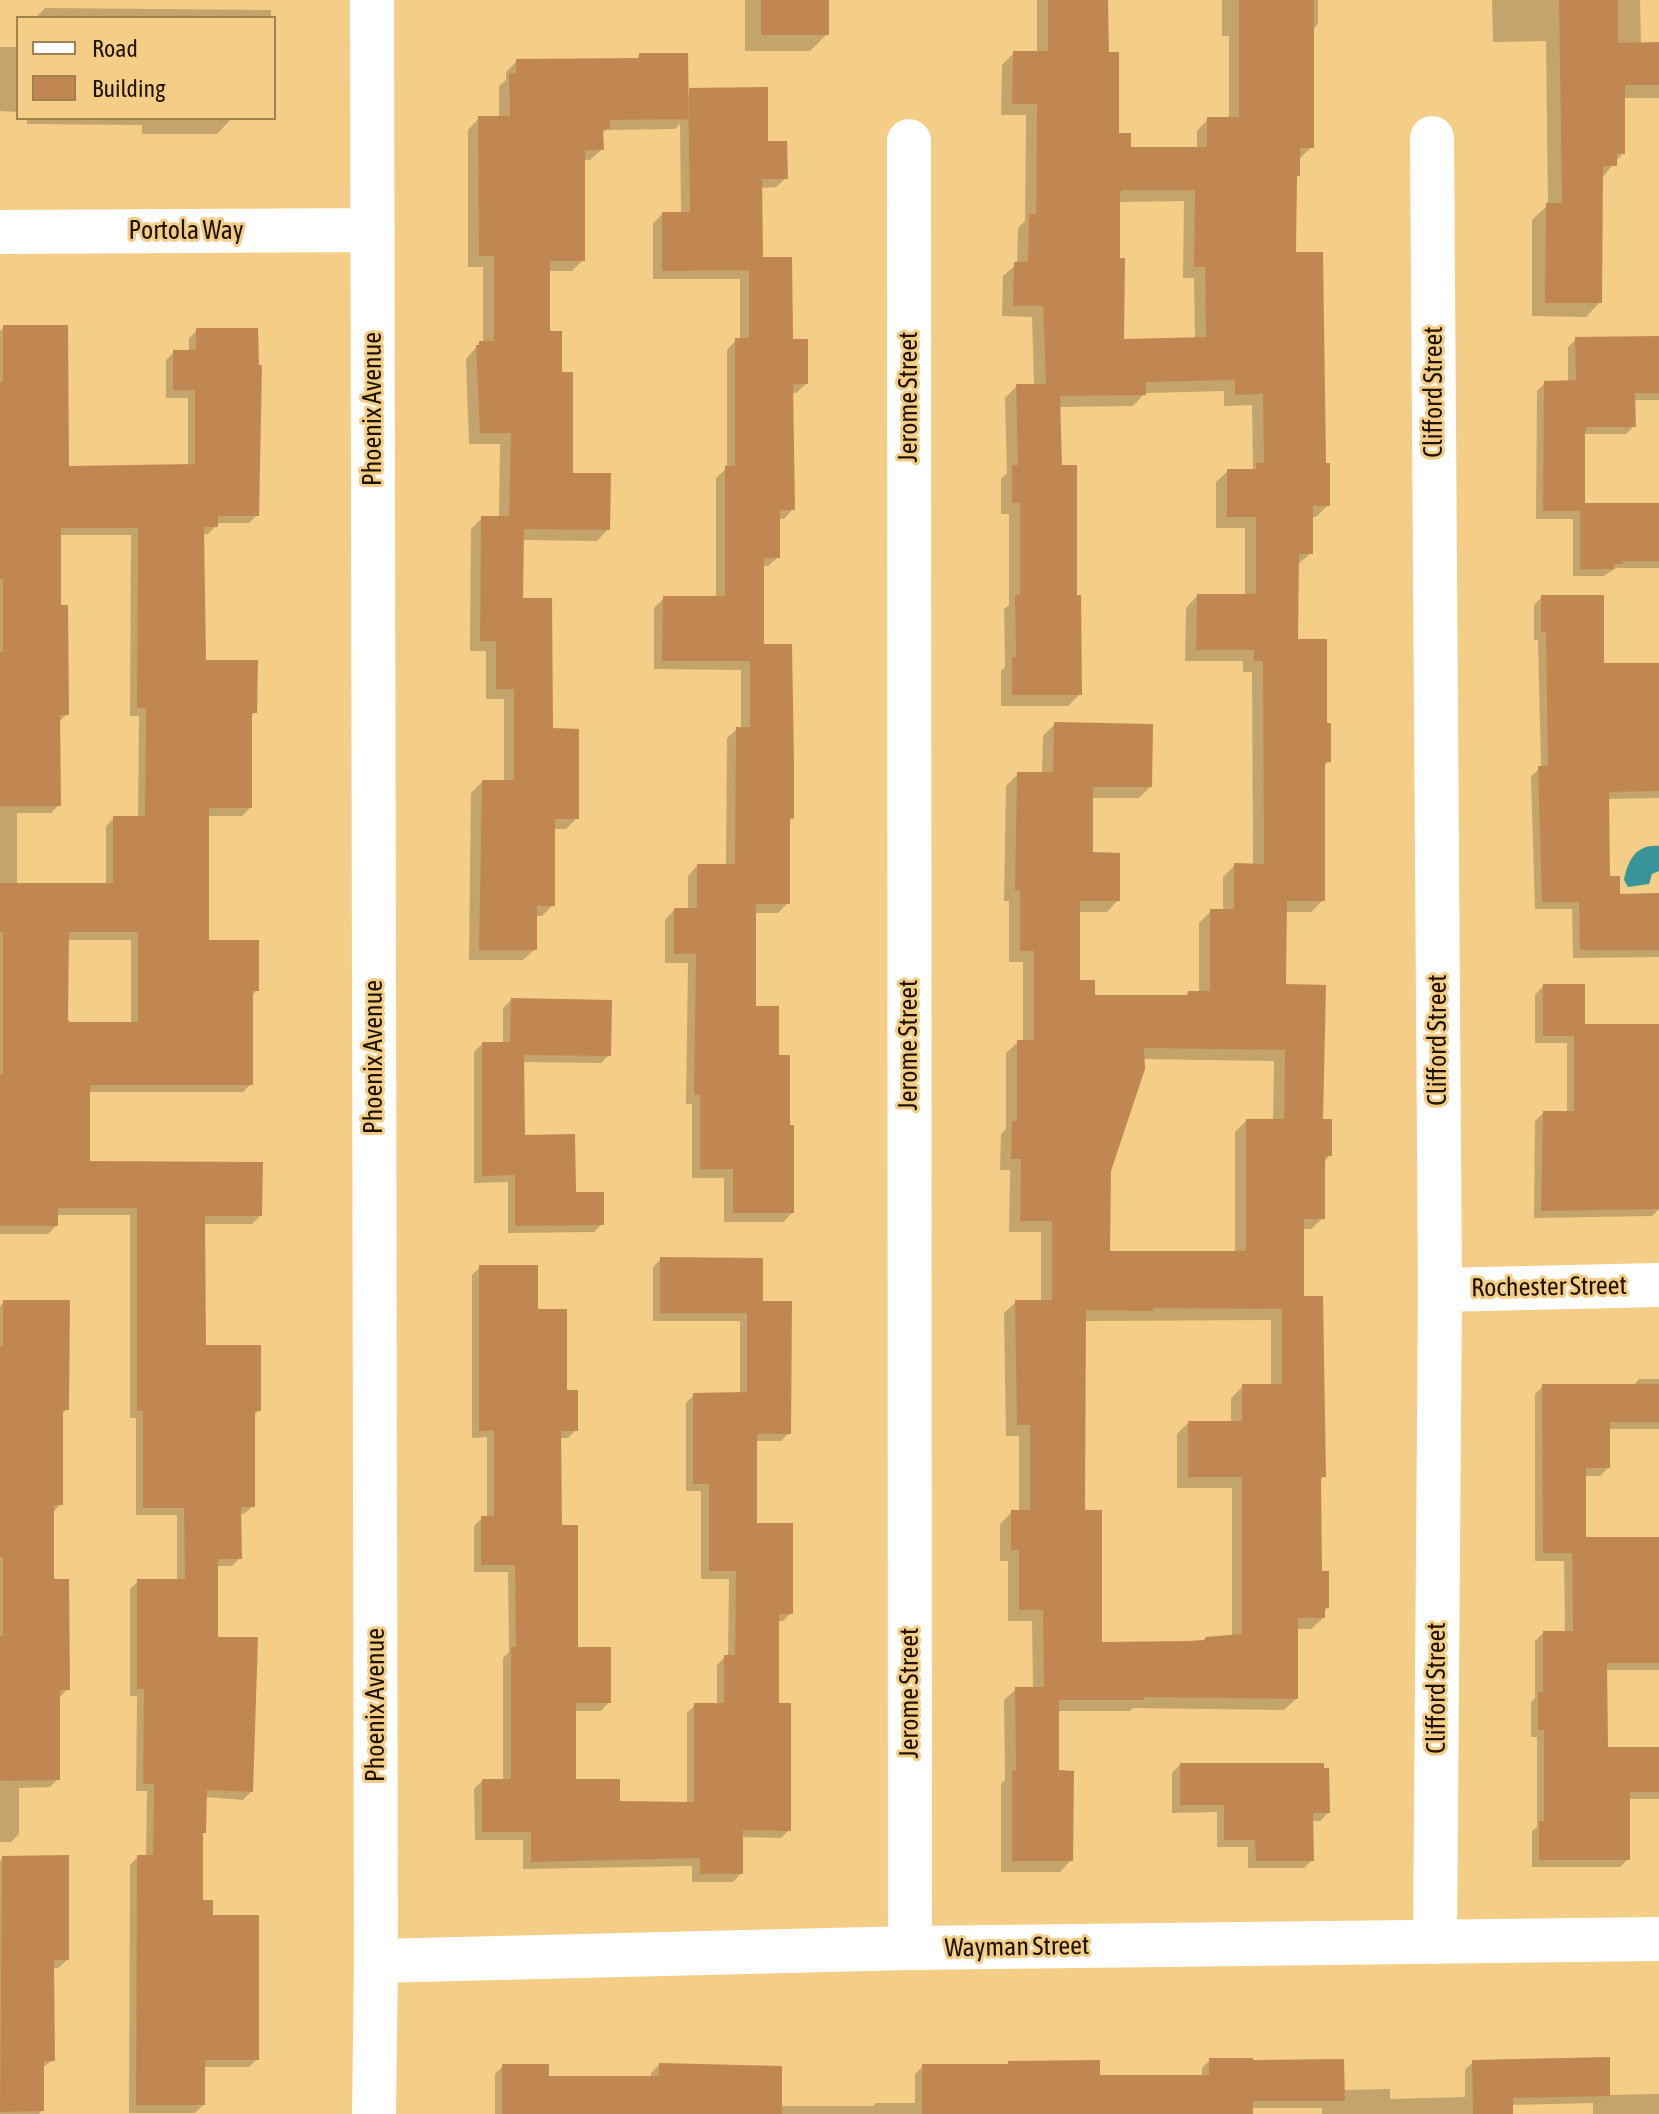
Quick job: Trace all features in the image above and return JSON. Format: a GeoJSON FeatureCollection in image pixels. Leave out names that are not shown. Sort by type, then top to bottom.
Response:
{"type":"FeatureCollection","features":[{"type":"Feature","properties":{"kind":"street","name":"Phoenix Avenue"},"geometry":{"type":"LineString","coordinates":[[372,0],[374,2114]]}},
{"type":"Feature","properties":{"kind":"street","name":"Clifford Street"},"geometry":{"type":"LineString","coordinates":[[1432,138],[1440,1290],[1435,1942]]}},
{"type":"Feature","properties":{"kind":"street","name":"Jerome Street"},"geometry":{"type":"LineString","coordinates":[[909,141],[910,1948]]}},
{"type":"Feature","properties":{"kind":"street","name":"Portola Way"},"geometry":{"type":"LineString","coordinates":[[0,232],[373,230]]}},
{"type":"Feature","properties":{"kind":"street","name":"Rochester Street"},"geometry":{"type":"LineString","coordinates":[[1440,1290],[1659,1285]]}},
{"type":"Feature","properties":{"kind":"street","name":"Wayman Street"},"geometry":{"type":"LineString","coordinates":[[376,1961],[910,1948],[1659,1939]]}},
{"type":"Feature","properties":{"kind":"water"},"geometry":{"type":"Polygon","coordinates":[[[1659,846],[1659,871],[1652,874],[1649,884],[1628,887],[1624,880],[1634,855],[1644,848],[1659,846]]]}},
{"type":"Feature","properties":{"kind":"building"},"geometry":{"type":"Polygon","coordinates":[[[761,0],[829,0],[829,35],[761,35],[761,0]]]}},
{"type":"Feature","properties":{"kind":"building"},"geometry":{"type":"Polygon","coordinates":[[[1048,0],[1108,0],[1109,52],[1119,52],[1119,133],[1131,133],[1131,147],[1207,147],[1207,117],[1239,117],[1239,0],[1314,0],[1314,148],[1300,148],[1296,252],[1323,252],[1326,463],[1330,463],[1330,506],[1313,506],[1313,554],[1299,554],[1298,639],[1327,639],[1327,723],[1331,723],[1331,762],[1325,762],[1325,901],[1287,901],[1286,984],[1326,985],[1323,1119],[1332,1119],[1332,1156],[1325,1156],[1325,1219],[1304,1219],[1304,1296],[1323,1296],[1326,1477],[1321,1477],[1322,1571],[1329,1571],[1329,1608],[1325,1608],[1325,1618],[1298,1618],[1298,1699],[1144,1697],[1144,1700],[1059,1700],[1059,1770],[1074,1771],[1073,1861],[1012,1861],[1012,1770],[1016,1770],[1015,1687],[1044,1687],[1043,1610],[1019,1610],[1019,1550],[1011,1550],[1011,1510],[1030,1510],[1030,1425],[1017,1425],[1015,1300],[1052,1300],[1052,1221],[1020,1221],[1021,1159],[1011,1159],[1012,1121],[1017,1121],[1017,1040],[1034,1040],[1034,951],[1020,951],[1020,890],[1015,890],[1017,772],[1053,772],[1054,722],[1153,724],[1152,787],[1093,787],[1093,852],[1120,853],[1120,901],[1080,901],[1080,980],[1095,980],[1095,995],[1187,995],[1188,991],[1210,991],[1210,909],[1234,909],[1234,863],[1264,864],[1263,661],[1254,661],[1254,650],[1196,650],[1197,594],[1256,594],[1256,517],[1227,517],[1227,469],[1256,469],[1256,463],[1264,463],[1263,394],[1235,395],[1235,380],[1146,382],[1146,395],[1060,396],[1062,465],[1077,465],[1077,595],[1081,595],[1082,695],[1012,695],[1012,657],[1016,657],[1015,595],[1020,595],[1020,503],[1012,503],[1012,465],[1018,465],[1016,384],[1046,384],[1043,306],[1013,306],[1014,262],[1028,262],[1029,214],[1036,214],[1037,104],[1012,104],[1013,51],[1048,51],[1048,0]],[[1195,190],[1120,192],[1120,258],[1125,258],[1124,339],[1206,337],[1205,267],[1194,267],[1195,190]],[[1144,1048],[1145,1069],[1111,1171],[1110,1251],[1246,1251],[1246,1119],[1284,1119],[1285,1050],[1144,1048]],[[1153,1308],[1153,1311],[1086,1310],[1085,1510],[1102,1510],[1102,1642],[1189,1641],[1242,1634],[1242,1477],[1188,1477],[1188,1421],[1242,1421],[1242,1384],[1282,1384],[1282,1309],[1153,1308]]]}},
{"type":"Feature","properties":{"kind":"building"},"geometry":{"type":"Polygon","coordinates":[[[1559,0],[1618,0],[1618,43],[1659,42],[1659,85],[1625,85],[1625,154],[1617,154],[1617,166],[1603,166],[1602,303],[1545,303],[1546,203],[1562,203],[1559,0]]]}},
{"type":"Feature","properties":{"kind":"building"},"geometry":{"type":"Polygon","coordinates":[[[639,53],[688,53],[689,119],[610,120],[610,129],[603,129],[604,150],[585,150],[585,261],[550,261],[550,331],[562,331],[562,372],[573,372],[573,473],[611,473],[610,530],[524,529],[523,598],[552,598],[553,728],[579,729],[579,819],[555,819],[555,906],[537,906],[537,950],[479,950],[482,780],[514,780],[514,689],[496,689],[496,641],[480,641],[481,516],[509,516],[511,433],[480,433],[476,345],[479,341],[494,341],[494,256],[479,256],[478,116],[510,116],[509,73],[516,73],[516,59],[639,58],[639,53]]]}},
{"type":"Feature","properties":{"kind":"building"},"geometry":{"type":"Polygon","coordinates":[[[768,87],[768,141],[787,141],[788,179],[762,179],[763,257],[792,257],[793,339],[808,339],[808,384],[793,384],[795,510],[780,510],[780,558],[764,558],[764,644],[792,644],[794,819],[790,818],[790,904],[756,904],[756,1006],[779,1006],[779,1055],[790,1055],[794,1213],[733,1213],[733,1169],[700,1169],[700,1095],[694,1095],[696,954],[674,954],[674,908],[697,908],[697,864],[735,864],[736,727],[750,727],[750,661],[662,661],[663,596],[725,596],[725,466],[735,466],[735,338],[749,338],[749,270],[662,271],[662,212],[690,212],[688,88],[768,87]]]}},
{"type":"Feature","properties":{"kind":"building"},"geometry":{"type":"Polygon","coordinates":[[[3,325],[68,325],[69,466],[195,464],[195,390],[173,390],[173,350],[196,350],[196,328],[258,328],[259,365],[262,365],[259,516],[218,516],[218,527],[204,527],[206,660],[258,660],[257,713],[252,713],[252,808],[209,808],[209,940],[259,940],[259,991],[253,991],[253,1085],[90,1085],[90,1161],[263,1162],[262,1216],[205,1216],[206,1345],[261,1345],[261,1411],[255,1411],[255,1507],[241,1507],[242,1559],[218,1559],[218,1637],[258,1637],[253,1792],[207,1790],[206,1833],[203,1833],[203,1900],[213,1900],[213,1915],[259,1915],[259,2060],[205,2060],[205,2105],[136,2105],[137,1855],[153,1855],[154,1784],[143,1784],[144,1689],[137,1689],[137,1579],[185,1579],[184,1508],[143,1508],[143,1411],[137,1411],[137,1208],[58,1208],[58,1226],[0,1226],[3,932],[0,932],[0,883],[113,883],[113,816],[145,816],[146,708],[137,708],[138,528],[61,528],[61,605],[68,605],[69,715],[60,715],[61,806],[0,806],[3,579],[0,579],[0,382],[3,382],[3,325]],[[69,932],[70,1022],[138,1022],[138,932],[69,932]]]}},
{"type":"Feature","properties":{"kind":"building"},"geometry":{"type":"Polygon","coordinates":[[[1659,336],[1659,393],[1635,393],[1636,427],[1587,427],[1585,503],[1659,503],[1659,561],[1623,561],[1623,564],[1614,564],[1614,569],[1580,569],[1580,511],[1543,511],[1544,381],[1576,380],[1575,337],[1659,336]]]}},
{"type":"Feature","properties":{"kind":"building"},"geometry":{"type":"Polygon","coordinates":[[[1541,595],[1604,595],[1604,663],[1659,663],[1659,791],[1609,792],[1610,876],[1620,876],[1620,894],[1659,893],[1659,950],[1580,950],[1579,902],[1542,902],[1538,766],[1548,766],[1546,632],[1541,632],[1541,595]]]}},
{"type":"Feature","properties":{"kind":"building"},"geometry":{"type":"Polygon","coordinates":[[[1543,984],[1585,984],[1585,1024],[1659,1024],[1659,1209],[1541,1211],[1543,1111],[1574,1111],[1574,1036],[1543,1036],[1543,984]]]}},
{"type":"Feature","properties":{"kind":"building"},"geometry":{"type":"Polygon","coordinates":[[[511,998],[612,1000],[611,1056],[524,1055],[525,1135],[575,1134],[576,1192],[604,1192],[604,1225],[515,1226],[515,1175],[482,1176],[482,1042],[510,1042],[511,998]]]}},
{"type":"Feature","properties":{"kind":"building"},"geometry":{"type":"Polygon","coordinates":[[[660,1257],[763,1258],[763,1301],[792,1301],[791,1434],[757,1434],[757,1523],[793,1523],[793,1614],[779,1614],[779,1703],[791,1703],[791,1831],[743,1830],[743,1874],[700,1874],[700,1858],[531,1862],[531,1832],[482,1832],[482,1779],[511,1779],[511,1647],[516,1647],[515,1565],[481,1565],[481,1516],[494,1516],[494,1430],[479,1431],[479,1265],[538,1265],[538,1309],[567,1309],[567,1390],[578,1390],[578,1431],[561,1431],[562,1525],[578,1525],[578,1647],[611,1647],[611,1703],[576,1703],[576,1779],[620,1779],[620,1801],[694,1802],[694,1703],[724,1703],[724,1655],[735,1655],[736,1571],[709,1571],[709,1484],[693,1484],[693,1393],[747,1392],[747,1313],[660,1313],[660,1257]]]}},
{"type":"Feature","properties":{"kind":"building"},"geometry":{"type":"Polygon","coordinates":[[[3,1300],[70,1300],[69,1410],[63,1410],[63,1505],[54,1505],[54,1579],[69,1579],[70,1690],[60,1690],[60,1780],[0,1781],[3,1557],[0,1557],[0,1346],[3,1346],[3,1300]]]}},
{"type":"Feature","properties":{"kind":"building"},"geometry":{"type":"Polygon","coordinates":[[[1542,1384],[1659,1384],[1659,1422],[1610,1422],[1610,1468],[1586,1468],[1586,1537],[1659,1537],[1659,1663],[1607,1663],[1608,1747],[1659,1747],[1659,1792],[1630,1792],[1630,1860],[1539,1860],[1539,1821],[1544,1821],[1544,1730],[1538,1730],[1538,1692],[1543,1692],[1543,1631],[1573,1631],[1572,1553],[1543,1553],[1542,1384]]]}},
{"type":"Feature","properties":{"kind":"building"},"geometry":{"type":"Polygon","coordinates":[[[1180,1763],[1324,1763],[1324,1768],[1329,1768],[1330,1813],[1313,1813],[1314,1861],[1256,1861],[1255,1840],[1224,1840],[1224,1805],[1180,1805],[1180,1763]]]}},
{"type":"Feature","properties":{"kind":"building"},"geometry":{"type":"Polygon","coordinates":[[[69,1855],[69,1960],[54,1960],[55,2061],[44,2061],[44,2111],[0,2112],[2,1856],[69,1855]]]}},
{"type":"Feature","properties":{"kind":"building"},"geometry":{"type":"Polygon","coordinates":[[[1610,2057],[1610,2096],[1513,2098],[1513,2114],[1473,2114],[1472,2060],[1610,2057]]]}},
{"type":"Feature","properties":{"kind":"building"},"geometry":{"type":"Polygon","coordinates":[[[1209,2058],[1344,2059],[1345,2101],[1253,2101],[1253,2114],[922,2114],[922,2064],[1100,2060],[1100,2075],[1209,2075],[1209,2058]]]}},
{"type":"Feature","properties":{"kind":"building"},"geometry":{"type":"Polygon","coordinates":[[[659,2063],[782,2066],[782,2114],[502,2114],[502,2064],[549,2064],[549,2076],[659,2076],[659,2063]]]}}]}
